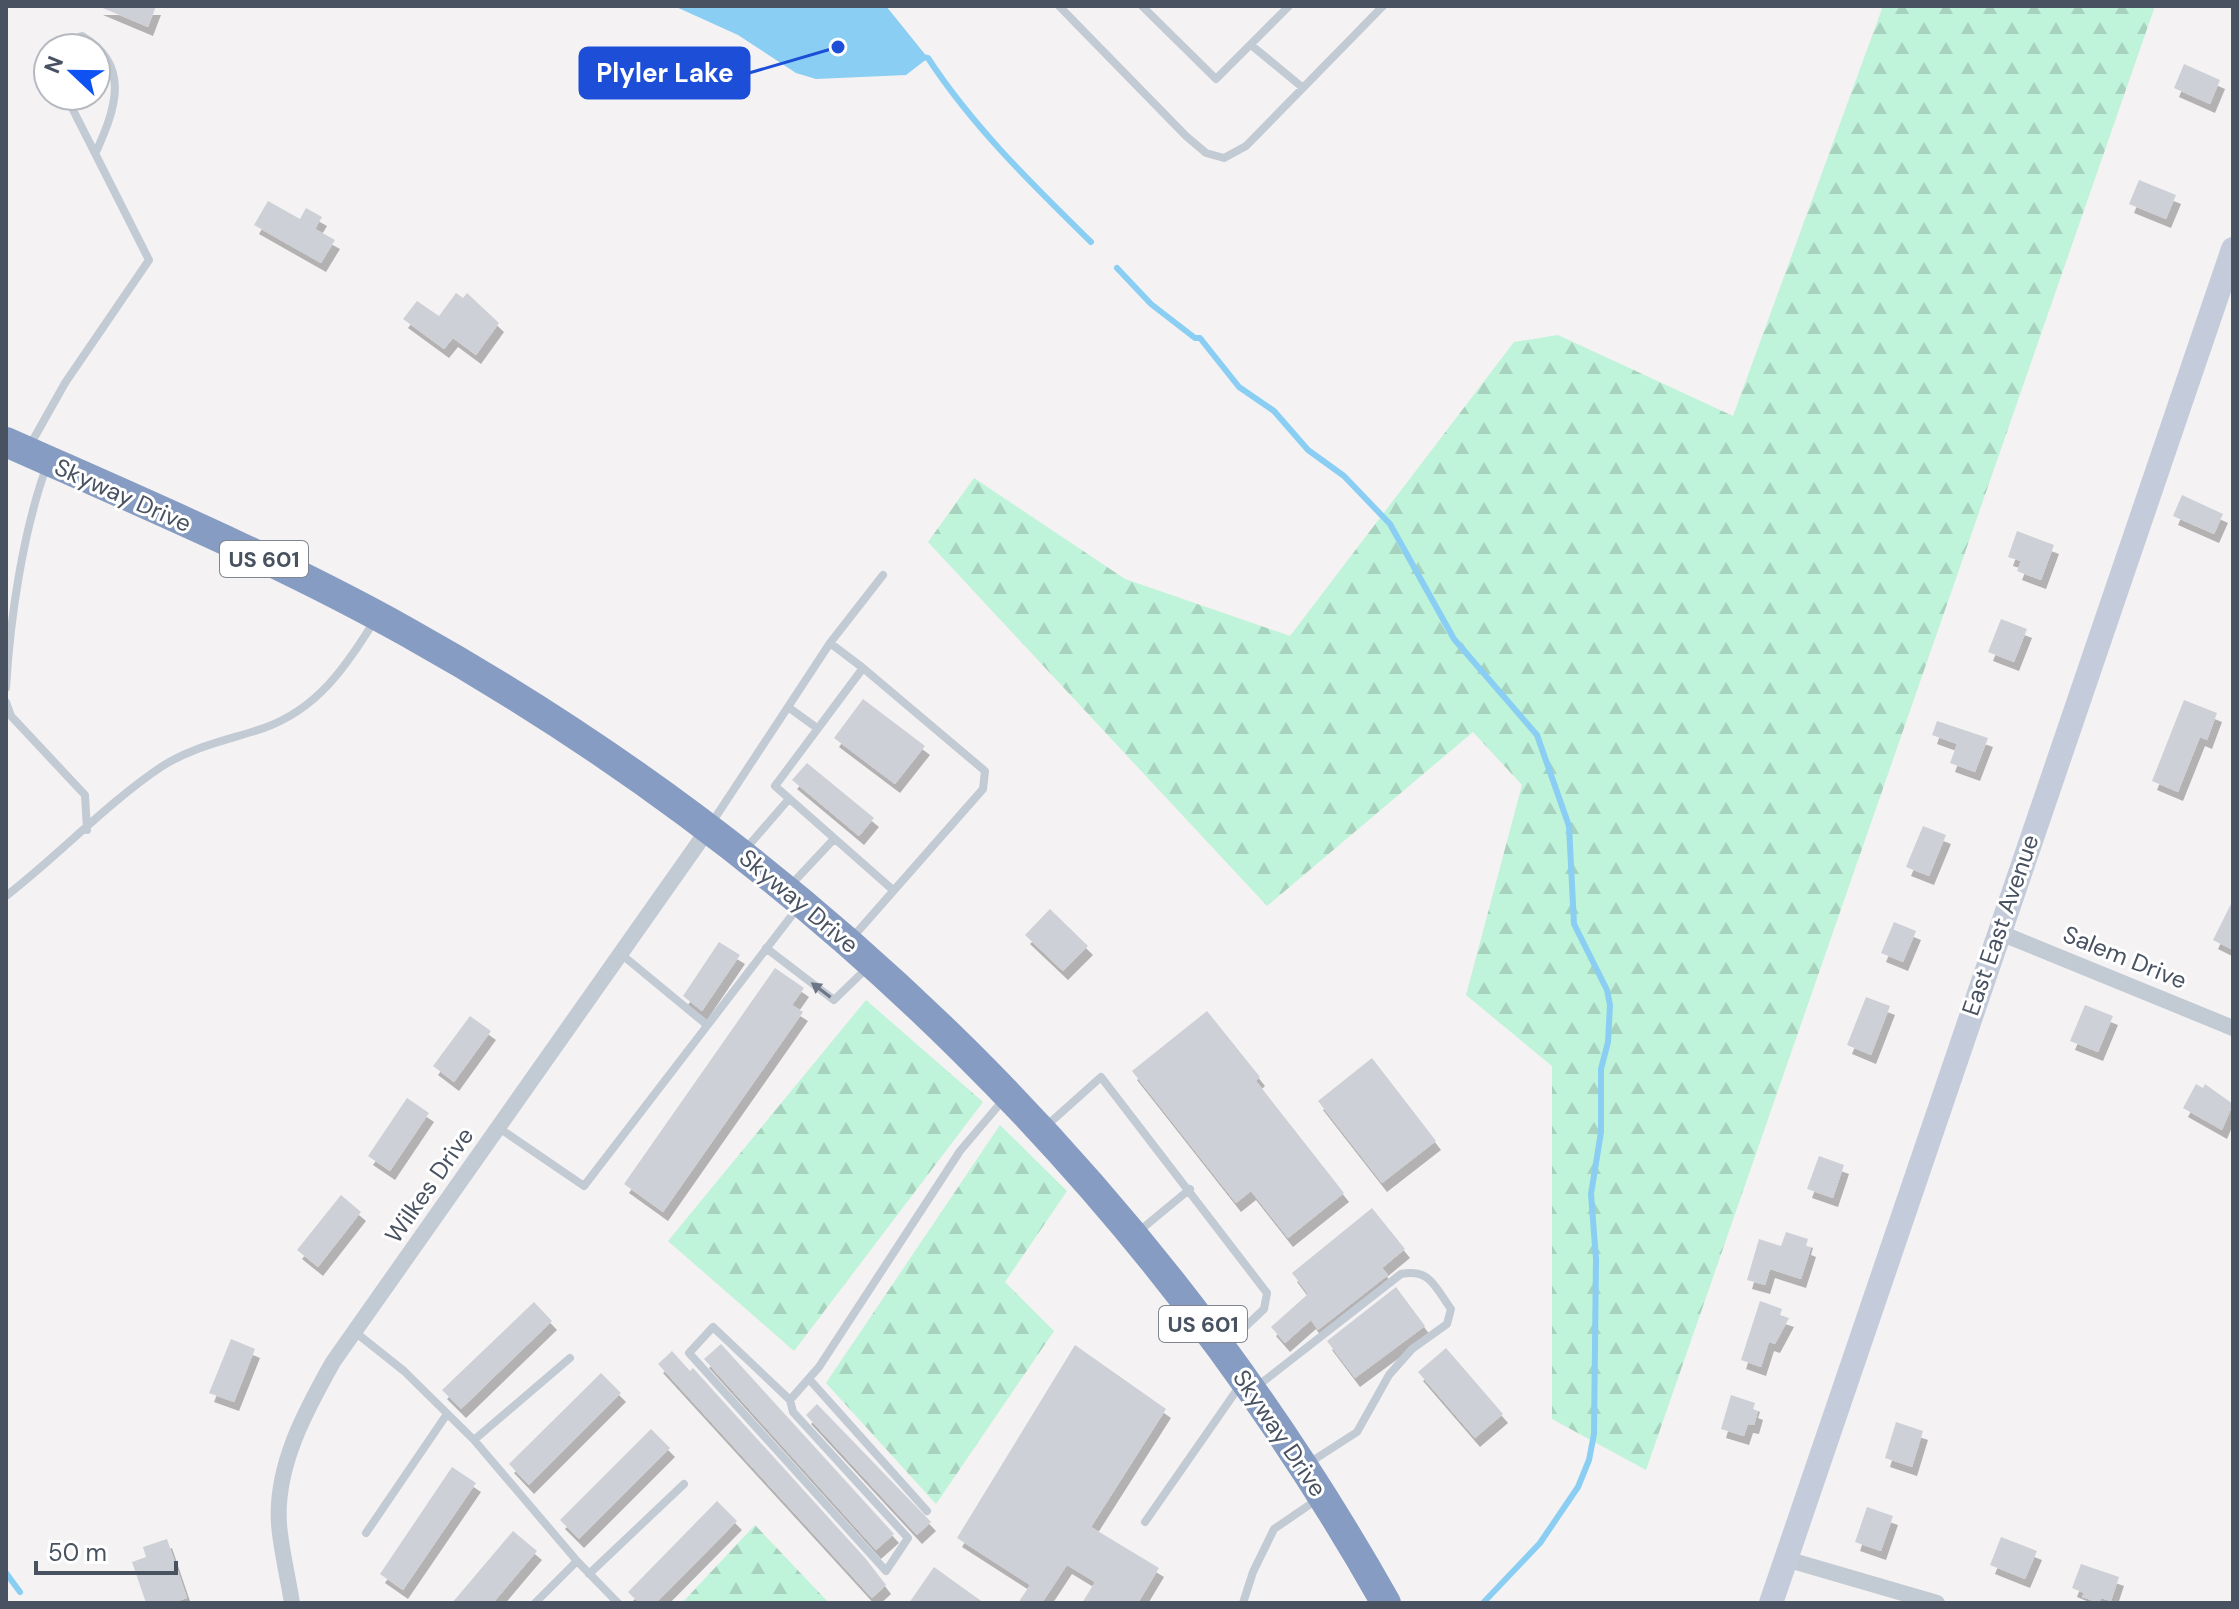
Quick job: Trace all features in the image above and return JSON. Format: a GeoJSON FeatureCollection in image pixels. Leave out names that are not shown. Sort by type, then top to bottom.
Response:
{"type":"FeatureCollection","features":[{"type":"Feature","properties":{"kind":"highway","name":"Skyway Drive"},"geometry":{"type":"LineString","coordinates":[[27,451],[378,615],[513,695],[709,828],[796,894],[1007,1095],[1135,1235],[1222,1349],[1305,1466],[1386,1603]]}},
{"type":"Feature","properties":{"kind":"street","name":"East East Avenue"},"geometry":{"type":"LineString","coordinates":[[1771,1603],[2233,249]]}},
{"type":"Feature","properties":{"kind":"street","name":"Wilkes Drive"},"geometry":{"type":"LineString","coordinates":[[292,1603],[279,1521],[287,1461],[305,1411],[333,1362],[709,828]]}},
{"type":"Feature","properties":{"kind":"street","name":"Salem Drive"},"geometry":{"type":"LineString","coordinates":[[1998,932],[2233,1028]]}},
{"type":"Feature","properties":{"kind":"street"},"geometry":{"type":"LineString","coordinates":[[1786,1559],[1937,1603]]}},
{"type":"Feature","properties":{"kind":"lane"},"geometry":{"type":"LineString","coordinates":[[1059,6],[1206,153],[1224,158],[1246,146],[1383,6]]}},
{"type":"Feature","properties":{"kind":"lane"},"geometry":{"type":"LineString","coordinates":[[1142,6],[1216,79],[1289,6]]}},
{"type":"Feature","properties":{"kind":"lane"},"geometry":{"type":"LineString","coordinates":[[1251,45],[1302,87]]}},
{"type":"Feature","properties":{"kind":"lane"},"geometry":{"type":"LineString","coordinates":[[112,72],[115,90],[112,107]]}},
{"type":"Feature","properties":{"kind":"lane"},"geometry":{"type":"LineString","coordinates":[[6,688],[31,523],[27,451],[65,383],[149,260],[75,112]]}},
{"type":"Feature","properties":{"kind":"lane"},"geometry":{"type":"LineString","coordinates":[[96,152],[111,112]]}},
{"type":"Feature","properties":{"kind":"lane"},"geometry":{"type":"LineString","coordinates":[[709,828],[830,643],[883,575]]}},
{"type":"Feature","properties":{"kind":"lane"},"geometry":{"type":"LineString","coordinates":[[6,896],[162,767],[201,747],[267,727],[310,702],[337,679],[378,615]]}},
{"type":"Feature","properties":{"kind":"lane"},"geometry":{"type":"LineString","coordinates":[[830,643],[985,771],[987,780],[983,789],[848,941]]}},
{"type":"Feature","properties":{"kind":"lane"},"geometry":{"type":"LineString","coordinates":[[863,668],[776,782],[776,789],[893,890]]}},
{"type":"Feature","properties":{"kind":"lane"},"geometry":{"type":"LineString","coordinates":[[6,702],[11,716],[85,795],[87,830]]}},
{"type":"Feature","properties":{"kind":"lane"},"geometry":{"type":"LineString","coordinates":[[788,707],[817,728]]}},
{"type":"Feature","properties":{"kind":"lane"},"geometry":{"type":"LineString","coordinates":[[743,853],[788,800]]}},
{"type":"Feature","properties":{"kind":"lane"},"geometry":{"type":"LineString","coordinates":[[499,1128],[584,1186],[766,948],[796,894],[834,839]]}},
{"type":"Feature","properties":{"kind":"lane"},"geometry":{"type":"LineString","coordinates":[[766,948],[834,1000],[871,964]]}},
{"type":"Feature","properties":{"kind":"lane"},"geometry":{"type":"LineString","coordinates":[[621,954],[707,1025]]}},
{"type":"Feature","properties":{"kind":"lane"},"geometry":{"type":"LineString","coordinates":[[1041,1130],[1101,1077],[1267,1293],[1264,1309],[1222,1349]]}},
{"type":"Feature","properties":{"kind":"lane"},"geometry":{"type":"LineString","coordinates":[[790,1400],[809,1379],[960,1151],[1007,1095]]}},
{"type":"Feature","properties":{"kind":"lane"},"geometry":{"type":"LineString","coordinates":[[1135,1235],[1190,1189]]}},
{"type":"Feature","properties":{"kind":"lane"},"geometry":{"type":"LineString","coordinates":[[1145,1522],[1248,1385],[1401,1274],[1417,1271],[1424,1274],[1451,1309],[1447,1324],[1412,1349],[1389,1375],[1357,1432],[1305,1466]]}},
{"type":"Feature","properties":{"kind":"lane"},"geometry":{"type":"LineString","coordinates":[[713,1327],[790,1400],[793,1412],[908,1538],[886,1571],[689,1353],[713,1327]]}},
{"type":"Feature","properties":{"kind":"lane"},"geometry":{"type":"LineString","coordinates":[[355,1332],[404,1371],[474,1440],[577,1561],[618,1603]]}},
{"type":"Feature","properties":{"kind":"lane"},"geometry":{"type":"LineString","coordinates":[[474,1440],[570,1358]]}},
{"type":"Feature","properties":{"kind":"lane"},"geometry":{"type":"LineString","coordinates":[[809,1379],[927,1511]]}},
{"type":"Feature","properties":{"kind":"lane"},"geometry":{"type":"LineString","coordinates":[[366,1533],[447,1414]]}},
{"type":"Feature","properties":{"kind":"lane"},"geometry":{"type":"LineString","coordinates":[[589,1574],[684,1484]]}},
{"type":"Feature","properties":{"kind":"lane"},"geometry":{"type":"LineString","coordinates":[[1243,1603],[1253,1572],[1274,1529],[1323,1496]]}},
{"type":"Feature","properties":{"kind":"lane"},"geometry":{"type":"LineString","coordinates":[[535,1603],[577,1561]]}},
{"type":"Feature","properties":{"kind":"green space"},"geometry":{"type":"Polygon","coordinates":[[[1883,6],[2155,6],[1646,1470],[1552,1419],[1552,1066],[1466,995],[1522,785],[1473,732],[1267,906],[928,542],[974,478],[1125,579],[1290,636],[1514,342],[1558,335],[1733,416],[1883,6]]]}},
{"type":"Feature","properties":{"kind":"green space"},"geometry":{"type":"Polygon","coordinates":[[[866,1000],[983,1102],[794,1351],[668,1241],[866,1000]]]}},
{"type":"Feature","properties":{"kind":"green space"},"geometry":{"type":"Polygon","coordinates":[[[1000,1125],[1067,1191],[1005,1282],[1054,1331],[936,1504],[826,1383],[1000,1125]]]}},
{"type":"Feature","properties":{"kind":"green space"},"geometry":{"type":"Polygon","coordinates":[[[755,1525],[829,1603],[682,1603],[755,1525]]]}},
{"type":"Feature","properties":{"kind":"water"},"geometry":{"type":"Polygon","coordinates":[[[674,6],[886,6],[928,58],[906,75],[816,79],[796,73],[738,35],[674,6]]]}},
{"type":"Feature","properties":{"kind":"building"},"geometry":{"type":"Polygon","coordinates":[[[98,6],[156,6],[148,27],[98,6]]]}},
{"type":"Feature","properties":{"kind":"building"},"geometry":{"type":"Polygon","coordinates":[[[2184,64],[2220,80],[2210,104],[2174,88],[2184,64]]]}},
{"type":"Feature","properties":{"kind":"building"},"geometry":{"type":"Polygon","coordinates":[[[2139,180],[2176,195],[2166,219],[2129,204],[2139,180]]]}},
{"type":"Feature","properties":{"kind":"building"},"geometry":{"type":"Polygon","coordinates":[[[268,201],[300,219],[306,208],[322,217],[315,229],[335,240],[321,263],[254,225],[268,201]]]}},
{"type":"Feature","properties":{"kind":"building"},"geometry":{"type":"Polygon","coordinates":[[[456,293],[463,298],[467,293],[499,323],[476,355],[453,338],[444,349],[403,319],[417,301],[439,316],[456,293]]]}},
{"type":"Feature","properties":{"kind":"building"},"geometry":{"type":"Polygon","coordinates":[[[2182,495],[2223,514],[2214,534],[2173,516],[2182,495]]]}},
{"type":"Feature","properties":{"kind":"building"},"geometry":{"type":"Polygon","coordinates":[[[2017,531],[2054,545],[2041,580],[2017,571],[2021,561],[2008,557],[2017,531]]]}},
{"type":"Feature","properties":{"kind":"building"},"geometry":{"type":"Polygon","coordinates":[[[2001,619],[2027,629],[2014,662],[1988,652],[2001,619]]]}},
{"type":"Feature","properties":{"kind":"building"},"geometry":{"type":"Polygon","coordinates":[[[863,699],[925,746],[895,784],[834,738],[863,699]]]}},
{"type":"Feature","properties":{"kind":"building"},"geometry":{"type":"Polygon","coordinates":[[[2184,700],[2217,713],[2207,740],[2200,737],[2178,792],[2152,781],[2184,700]]]}},
{"type":"Feature","properties":{"kind":"building"},"geometry":{"type":"Polygon","coordinates":[[[1937,721],[1988,738],[1975,772],[1950,763],[1957,744],[1932,735],[1937,721]]]}},
{"type":"Feature","properties":{"kind":"building"},"geometry":{"type":"Polygon","coordinates":[[[807,763],[874,818],[859,836],[792,780],[807,763]]]}},
{"type":"Feature","properties":{"kind":"building"},"geometry":{"type":"Polygon","coordinates":[[[1923,826],[1946,835],[1929,876],[1906,867],[1923,826]]]}},
{"type":"Feature","properties":{"kind":"building"},"geometry":{"type":"Polygon","coordinates":[[[2233,900],[2233,950],[2213,940],[2233,900]]]}},
{"type":"Feature","properties":{"kind":"building"},"geometry":{"type":"Polygon","coordinates":[[[1050,909],[1088,946],[1063,971],[1025,935],[1050,909]]]}},
{"type":"Feature","properties":{"kind":"building"},"geometry":{"type":"Polygon","coordinates":[[[1894,922],[1916,931],[1903,962],[1881,953],[1894,922]]]}},
{"type":"Feature","properties":{"kind":"building"},"geometry":{"type":"Polygon","coordinates":[[[719,942],[740,955],[702,1011],[683,996],[719,942]]]}},
{"type":"Feature","properties":{"kind":"building"},"geometry":{"type":"Polygon","coordinates":[[[775,968],[804,988],[792,1005],[803,1012],[663,1212],[624,1184],[775,968]]]}},
{"type":"Feature","properties":{"kind":"building"},"geometry":{"type":"Polygon","coordinates":[[[1866,997],[1890,1006],[1871,1055],[1847,1045],[1866,997]]]}},
{"type":"Feature","properties":{"kind":"building"},"geometry":{"type":"Polygon","coordinates":[[[2085,1005],[2113,1016],[2098,1052],[2070,1041],[2085,1005]]]}},
{"type":"Feature","properties":{"kind":"building"},"geometry":{"type":"Polygon","coordinates":[[[1207,1011],[1260,1077],[1256,1081],[1344,1193],[1288,1238],[1251,1191],[1236,1203],[1132,1071],[1207,1011]]]}},
{"type":"Feature","properties":{"kind":"building"},"geometry":{"type":"Polygon","coordinates":[[[470,1016],[491,1031],[454,1082],[433,1066],[470,1016]]]}},
{"type":"Feature","properties":{"kind":"building"},"geometry":{"type":"Polygon","coordinates":[[[1372,1058],[1436,1141],[1382,1183],[1318,1101],[1372,1058]]]}},
{"type":"Feature","properties":{"kind":"building"},"geometry":{"type":"Polygon","coordinates":[[[2196,1084],[2203,1088],[2205,1084],[2233,1104],[2222,1130],[2183,1108],[2196,1084]]]}},
{"type":"Feature","properties":{"kind":"building"},"geometry":{"type":"Polygon","coordinates":[[[407,1098],[429,1113],[390,1171],[368,1156],[407,1098]]]}},
{"type":"Feature","properties":{"kind":"building"},"geometry":{"type":"Polygon","coordinates":[[[1819,1156],[1844,1165],[1833,1198],[1807,1189],[1819,1156]]]}},
{"type":"Feature","properties":{"kind":"building"},"geometry":{"type":"Polygon","coordinates":[[[341,1195],[361,1212],[318,1267],[297,1250],[341,1195]]]}},
{"type":"Feature","properties":{"kind":"building"},"geometry":{"type":"Polygon","coordinates":[[[1372,1208],[1405,1249],[1382,1268],[1388,1275],[1318,1330],[1311,1320],[1285,1343],[1271,1327],[1308,1294],[1292,1273],[1372,1208]]]}},
{"type":"Feature","properties":{"kind":"building"},"geometry":{"type":"Polygon","coordinates":[[[1786,1232],[1808,1239],[1806,1246],[1811,1248],[1801,1279],[1770,1269],[1765,1285],[1747,1280],[1759,1239],[1781,1246],[1786,1232]]]}},
{"type":"Feature","properties":{"kind":"building"},"geometry":{"type":"Polygon","coordinates":[[[1396,1287],[1425,1326],[1355,1378],[1327,1341],[1396,1287]]]}},
{"type":"Feature","properties":{"kind":"building"},"geometry":{"type":"Polygon","coordinates":[[[1760,1301],[1782,1309],[1780,1315],[1789,1318],[1775,1344],[1769,1342],[1761,1367],[1741,1360],[1760,1301]]]}},
{"type":"Feature","properties":{"kind":"building"},"geometry":{"type":"Polygon","coordinates":[[[534,1302],[552,1321],[461,1409],[442,1390],[534,1302]]]}},
{"type":"Feature","properties":{"kind":"building"},"geometry":{"type":"Polygon","coordinates":[[[231,1339],[255,1349],[234,1402],[209,1393],[231,1339]]]}},
{"type":"Feature","properties":{"kind":"building"},"geometry":{"type":"Polygon","coordinates":[[[721,1344],[894,1534],[876,1550],[704,1359],[721,1344]]]}},
{"type":"Feature","properties":{"kind":"building"},"geometry":{"type":"Polygon","coordinates":[[[1075,1345],[1166,1409],[1091,1527],[1159,1568],[1138,1603],[1082,1603],[1095,1582],[1067,1565],[1042,1603],[1018,1603],[1030,1585],[957,1538],[1075,1345]]]}},
{"type":"Feature","properties":{"kind":"building"},"geometry":{"type":"Polygon","coordinates":[[[1446,1348],[1503,1414],[1475,1438],[1418,1372],[1446,1348]]]}},
{"type":"Feature","properties":{"kind":"building"},"geometry":{"type":"Polygon","coordinates":[[[672,1351],[690,1371],[693,1368],[866,1559],[886,1585],[872,1598],[658,1364],[672,1351]]]}},
{"type":"Feature","properties":{"kind":"building"},"geometry":{"type":"Polygon","coordinates":[[[601,1373],[621,1393],[529,1485],[509,1464],[601,1373]]]}},
{"type":"Feature","properties":{"kind":"building"},"geometry":{"type":"Polygon","coordinates":[[[1731,1395],[1755,1403],[1753,1409],[1758,1411],[1754,1425],[1748,1424],[1744,1436],[1721,1429],[1731,1395]]]}},
{"type":"Feature","properties":{"kind":"building"},"geometry":{"type":"Polygon","coordinates":[[[817,1404],[931,1522],[917,1535],[806,1415],[817,1404]]]}},
{"type":"Feature","properties":{"kind":"building"},"geometry":{"type":"Polygon","coordinates":[[[1896,1422],[1923,1431],[1912,1467],[1885,1458],[1896,1422]]]}},
{"type":"Feature","properties":{"kind":"building"},"geometry":{"type":"Polygon","coordinates":[[[651,1429],[670,1448],[579,1539],[560,1520],[651,1429]]]}},
{"type":"Feature","properties":{"kind":"building"},"geometry":{"type":"Polygon","coordinates":[[[452,1467],[476,1483],[403,1590],[380,1574],[452,1467]]]}},
{"type":"Feature","properties":{"kind":"building"},"geometry":{"type":"Polygon","coordinates":[[[717,1501],[737,1521],[656,1603],[639,1603],[628,1592],[717,1501]]]}},
{"type":"Feature","properties":{"kind":"building"},"geometry":{"type":"Polygon","coordinates":[[[1867,1507],[1893,1516],[1881,1551],[1855,1542],[1867,1507]]]}},
{"type":"Feature","properties":{"kind":"building"},"geometry":{"type":"Polygon","coordinates":[[[513,1531],[537,1551],[493,1603],[452,1603],[513,1531]]]}},
{"type":"Feature","properties":{"kind":"building"},"geometry":{"type":"Polygon","coordinates":[[[2001,1537],[2037,1551],[2025,1579],[1990,1565],[2001,1537]]]}},
{"type":"Feature","properties":{"kind":"building"},"geometry":{"type":"Polygon","coordinates":[[[167,1539],[187,1598],[172,1603],[146,1603],[132,1562],[146,1557],[143,1547],[167,1539]]]}},
{"type":"Feature","properties":{"kind":"building"},"geometry":{"type":"Polygon","coordinates":[[[2081,1564],[2119,1577],[2111,1601],[2101,1598],[2099,1603],[2082,1597],[2084,1593],[2072,1588],[2081,1564]]]}},
{"type":"Feature","properties":{"kind":"building"},"geometry":{"type":"Polygon","coordinates":[[[934,1567],[984,1603],[909,1603],[934,1567]]]}},
{"type":"Feature","properties":{"kind":"waterway"},"geometry":{"type":"LineString","coordinates":[[922,57],[928,58],[964,108],[1005,154],[1091,242]]}},
{"type":"Feature","properties":{"kind":"waterway"},"geometry":{"type":"LineString","coordinates":[[1117,268],[1151,304],[1195,338],[1200,338],[1239,387],[1274,411],[1308,450],[1344,476],[1390,524],[1454,639],[1537,735],[1569,826],[1574,924],[1607,990],[1610,1005],[1608,1042],[1601,1069],[1601,1132],[1591,1194],[1596,1259],[1594,1434],[1589,1460],[1578,1487],[1540,1543],[1483,1603]]}},
{"type":"Feature","properties":{"kind":"waterway"},"geometry":{"type":"LineString","coordinates":[[6,1573],[20,1592]]}},
{"type":"Feature","properties":{"kind":"place","name":"Plyler Lake"},"geometry":{"type":"Point","coordinates":[838,47]}}]}
